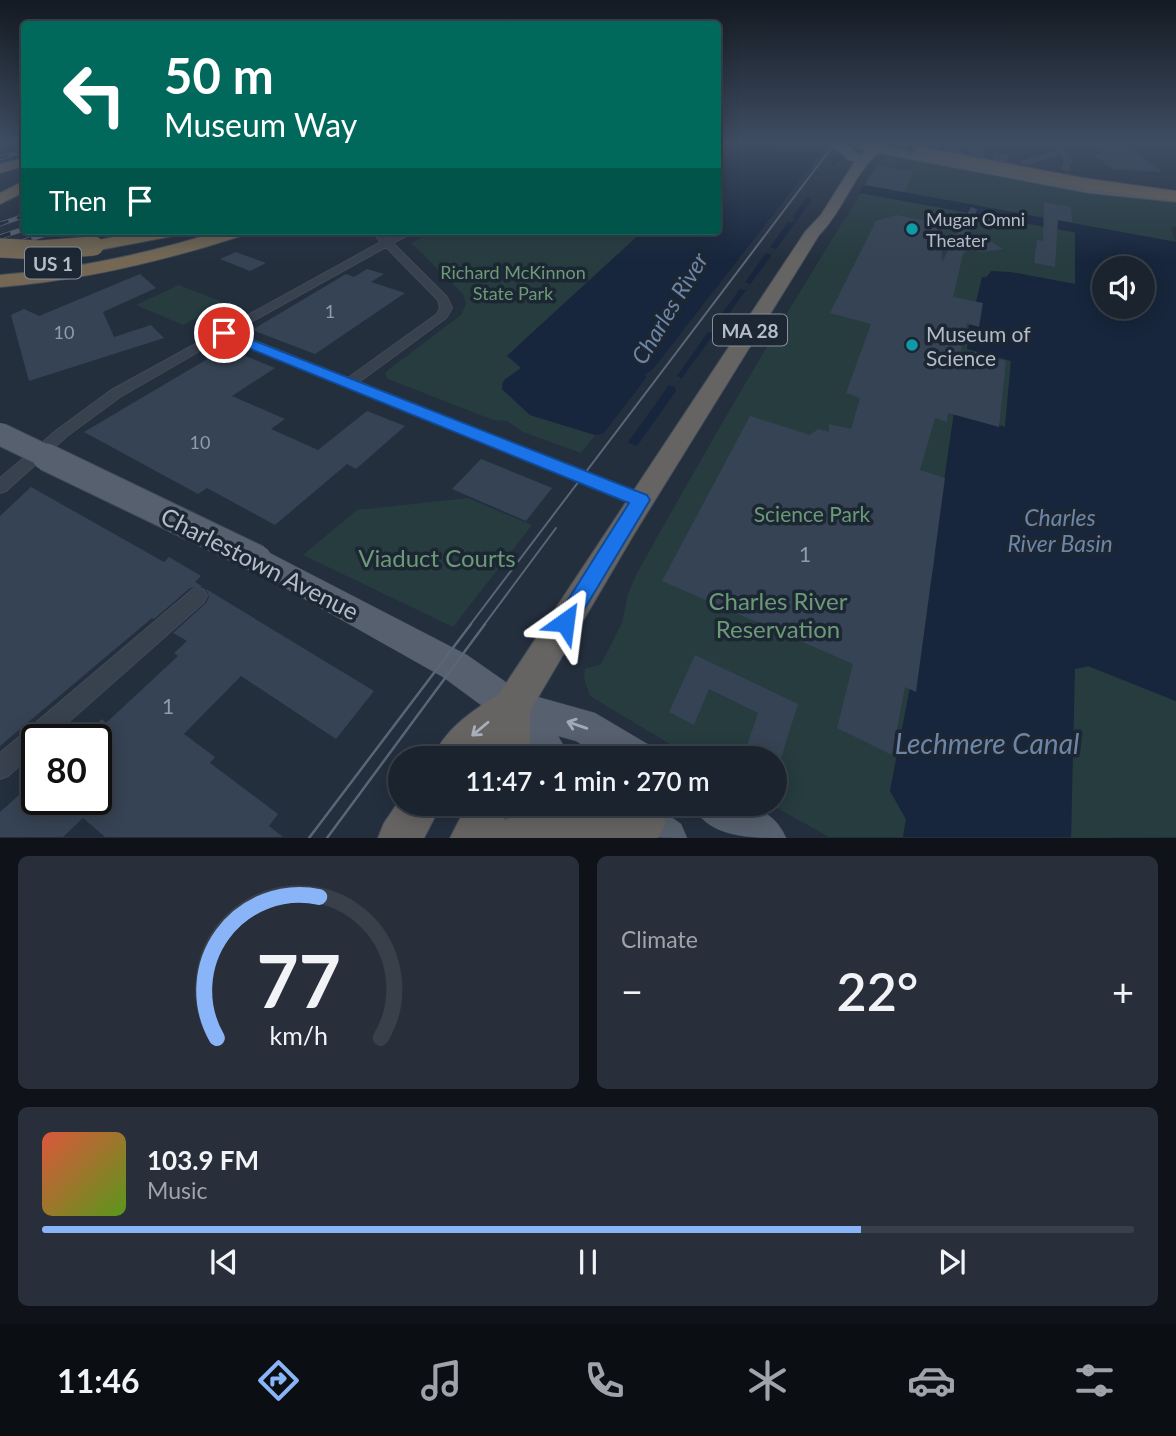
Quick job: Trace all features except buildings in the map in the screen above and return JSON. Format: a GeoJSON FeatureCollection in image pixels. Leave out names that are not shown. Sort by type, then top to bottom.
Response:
{"type":"FeatureCollection","features":[{"type":"Feature","properties":{"kind":"highway","name":"MA 28"},"geometry":{"type":"LineString","coordinates":[[463,746],[476,732],[512,707],[640,500],[813,232],[825,221],[835,194],[843,182]]}},
{"type":"Feature","properties":{"kind":"highway"},"geometry":{"type":"LineString","coordinates":[[1058,182],[1097,190],[1176,197]]}},
{"type":"Feature","properties":{"kind":"highway"},"geometry":{"type":"LineString","coordinates":[[1079,182],[1176,197]]}},
{"type":"Feature","properties":{"kind":"highway"},"geometry":{"type":"LineString","coordinates":[[1145,182],[1176,187]]}},
{"type":"Feature","properties":{"kind":"highway"},"geometry":{"type":"LineString","coordinates":[[1146,182],[1176,187]]}},
{"type":"Feature","properties":{"kind":"highway"},"geometry":{"type":"LineString","coordinates":[[0,197],[21,188]]}},
{"type":"Feature","properties":{"kind":"highway","name":"US 1"},"geometry":{"type":"LineString","coordinates":[[0,248],[76,248],[150,235]]}},
{"type":"Feature","properties":{"kind":"highway","name":"US 1"},"geometry":{"type":"LineString","coordinates":[[0,265],[38,265],[94,258],[195,235]]}},
{"type":"Feature","properties":{"kind":"highway"},"geometry":{"type":"LineString","coordinates":[[0,281],[102,268],[226,235]]}},
{"type":"Feature","properties":{"kind":"highway"},"geometry":{"type":"LineString","coordinates":[[512,707],[512,746]]}},
{"type":"Feature","properties":{"kind":"highway"},"geometry":{"type":"LineString","coordinates":[[399,838],[413,816]]}},
{"type":"Feature","properties":{"kind":"highway"},"geometry":{"type":"LineString","coordinates":[[471,838],[484,816]]}},
{"type":"Feature","properties":{"kind":"highway"},"geometry":{"type":"LineString","coordinates":[[514,838],[533,828],[557,821],[642,821]]}},
{"type":"Feature","properties":{"kind":"main road","name":"Charlestown Avenue"},"geometry":{"type":"LineString","coordinates":[[0,434],[258,559],[455,666],[512,707]]}},
{"type":"Feature","properties":{"kind":"main road"},"geometry":{"type":"LineString","coordinates":[[512,707],[543,746]]}},
{"type":"Feature","properties":{"kind":"main road"},"geometry":{"type":"LineString","coordinates":[[512,707],[583,726],[616,746]]}},
{"type":"Feature","properties":{"kind":"main road"},"geometry":{"type":"LineString","coordinates":[[731,816],[766,838]]}},
{"type":"Feature","properties":{"kind":"street"},"geometry":{"type":"LineString","coordinates":[[350,383],[445,311],[443,299],[380,235]]}},
{"type":"Feature","properties":{"kind":"street"},"geometry":{"type":"LineString","coordinates":[[2,484],[41,450],[115,394],[402,235]]}},
{"type":"Feature","properties":{"kind":"street"},"geometry":{"type":"LineString","coordinates":[[224,333],[640,500]]}},
{"type":"Feature","properties":{"kind":"street"},"geometry":{"type":"LineString","coordinates":[[0,768],[198,596]]}},
{"type":"Feature","properties":{"kind":"green space"},"geometry":{"type":"Polygon","coordinates":[[[866,182],[1067,182],[1176,200],[1176,226],[1171,228],[1176,242],[864,185],[866,182]]]}},
{"type":"Feature","properties":{"kind":"green space","name":"Charles River Reservation"},"geometry":{"type":"Polygon","coordinates":[[[861,193],[1076,233],[1075,284],[1010,272],[983,277],[979,327],[969,325],[967,334],[1011,361],[1005,427],[955,412],[934,564],[890,791],[906,819],[903,837],[829,837],[787,814],[787,746],[673,746],[590,696],[584,678],[585,669],[601,664],[622,623],[628,594],[636,575],[803,287],[861,193]]]}},
{"type":"Feature","properties":{"kind":"green space","name":"Richard McKinnon State Park"},"geometry":{"type":"Polygon","coordinates":[[[427,235],[639,235],[507,356],[522,368],[502,383],[502,389],[530,415],[595,435],[581,453],[523,432],[507,421],[493,420],[388,379],[385,374],[388,370],[461,315],[466,304],[463,294],[411,243],[427,235]]]}},
{"type":"Feature","properties":{"kind":"green space"},"geometry":{"type":"Polygon","coordinates":[[[179,285],[225,303],[183,325],[136,305],[179,285]]]}},
{"type":"Feature","properties":{"kind":"green space","name":"Viaduct Courts"},"geometry":{"type":"Polygon","coordinates":[[[468,498],[532,525],[453,627],[303,555],[357,510],[468,498]]]}},
{"type":"Feature","properties":{"kind":"green space"},"geometry":{"type":"Polygon","coordinates":[[[1084,665],[1176,701],[1176,837],[1071,838],[1073,673],[1084,665]]]}},
{"type":"Feature","properties":{"kind":"water"},"geometry":{"type":"Polygon","coordinates":[[[721,182],[849,182],[1176,242],[1176,701],[1089,666],[1075,669],[1071,837],[903,837],[906,819],[890,791],[934,564],[954,412],[1005,427],[1011,361],[967,349],[969,325],[978,326],[976,302],[982,277],[986,278],[991,271],[1010,272],[1075,284],[1075,232],[822,186],[675,387],[676,391],[637,446],[605,433],[595,435],[530,415],[502,389],[504,380],[521,368],[507,356],[639,235],[721,235],[721,182]]]}},
{"type":"Feature","properties":{"kind":"pier"},"geometry":{"type":"Polygon","coordinates":[[[798,182],[866,182],[857,196],[824,189],[818,191],[812,200],[807,197],[792,217],[795,218],[792,223],[788,222],[770,247],[776,249],[772,255],[766,253],[745,282],[750,284],[746,290],[740,289],[714,324],[720,326],[715,333],[708,332],[677,376],[682,378],[675,387],[669,385],[626,445],[600,438],[646,378],[645,374],[653,369],[798,182]]]}},
{"type":"Feature","properties":{"kind":"tram line"},"geometry":{"type":"LineString","coordinates":[[470,625],[805,182]]}},
{"type":"Feature","properties":{"kind":"tram line"},"geometry":{"type":"LineString","coordinates":[[484,625],[556,528]]}},
{"type":"Feature","properties":{"kind":"tram line"},"geometry":{"type":"LineString","coordinates":[[309,838],[471,624]]}},
{"type":"Feature","properties":{"kind":"tram line"},"geometry":{"type":"LineString","coordinates":[[327,838],[485,624]]}},
{"type":"Feature","properties":{"kind":"railway"},"geometry":{"type":"LineString","coordinates":[[0,224],[21,217]]}},
{"type":"Feature","properties":{"kind":"railway"},"geometry":{"type":"LineString","coordinates":[[0,237],[21,230]]}},
{"type":"Feature","properties":{"kind":"railway"},"geometry":{"type":"LineString","coordinates":[[0,249],[43,235]]}},
{"type":"Feature","properties":{"kind":"place","name":"Mugar Omni Theater"},"geometry":{"type":"Point","coordinates":[912,229]}},
{"type":"Feature","properties":{"kind":"place","name":"Museum of Science"},"geometry":{"type":"Point","coordinates":[912,345]}},
{"type":"Feature","properties":{"kind":"route"},"geometry":{"type":"LineString","coordinates":[[224,333],[640,500],[565,622]]}},
{"type":"Feature","properties":{"kind":"water label","name":"Charles River"},"geometry":{"type":"Point","coordinates":[669,308]}},
{"type":"Feature","properties":{"kind":"water label","name":"Charles River Basin"},"geometry":{"type":"Point","coordinates":[1060,530]}},
{"type":"Feature","properties":{"kind":"water label","name":"Lechmere Canal"},"geometry":{"type":"Point","coordinates":[987,743]}},
{"type":"Feature","properties":{"kind":"park label","name":"Science Park"},"geometry":{"type":"Point","coordinates":[812,513]}}]}
